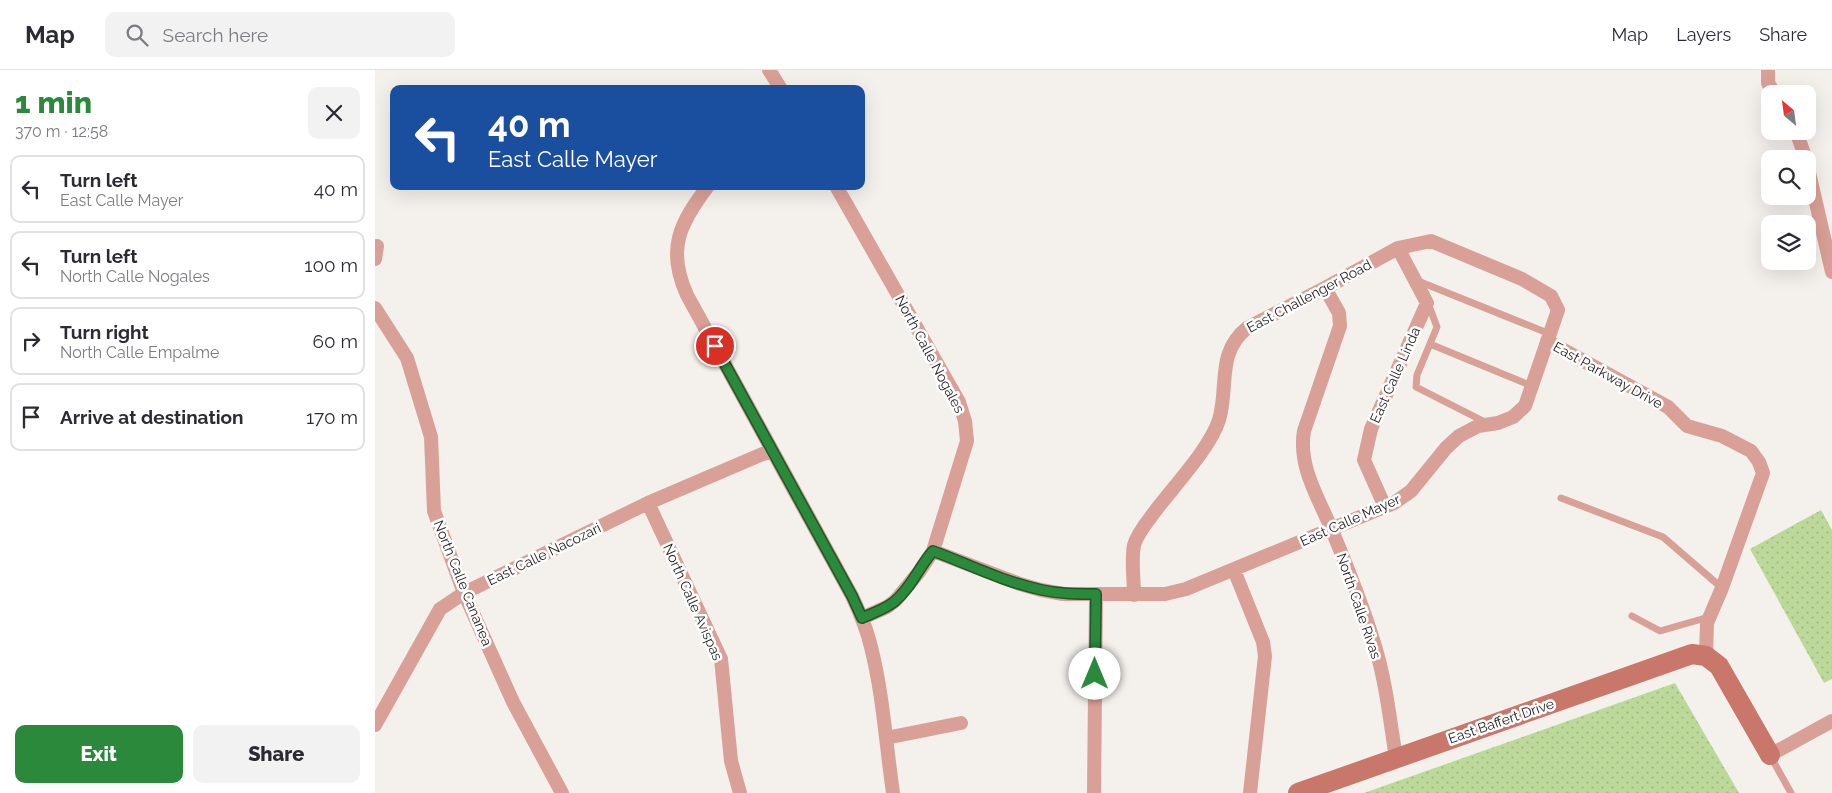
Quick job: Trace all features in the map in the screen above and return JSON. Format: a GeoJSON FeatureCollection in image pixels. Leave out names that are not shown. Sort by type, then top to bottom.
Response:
{"type":"FeatureCollection","features":[{"type":"Feature","properties":{"kind":"street"},"geometry":{"type":"LineString","coordinates":[[769,70],[778,85]]}},
{"type":"Feature","properties":{"kind":"street"},"geometry":{"type":"LineString","coordinates":[[1768,70],[1769,85]]}},
{"type":"Feature","properties":{"kind":"street"},"geometry":{"type":"LineString","coordinates":[[705,190],[690,210],[681,228],[677,247],[680,277],[687,295],[852,596],[862,618],[877,672],[893,793]]}},
{"type":"Feature","properties":{"kind":"street","name":"North Calle Nogales"},"geometry":{"type":"LineString","coordinates":[[838,190],[954,393],[963,411],[967,441],[933,551],[896,600],[862,618]]}},
{"type":"Feature","properties":{"kind":"street"},"geometry":{"type":"LineString","coordinates":[[1816,203],[1832,272]]}},
{"type":"Feature","properties":{"kind":"street","name":"East Calle Mayer"},"geometry":{"type":"LineString","coordinates":[[933,551],[1041,590],[1063,594],[1160,595],[1176,592],[1234,570],[1385,507],[1411,491],[1446,448],[1459,436],[1478,426],[1513,417],[1525,406],[1558,310],[1551,296],[1523,279],[1431,241],[1398,248]]}},
{"type":"Feature","properties":{"kind":"street"},"geometry":{"type":"LineString","coordinates":[[1398,248],[1427,303]]}},
{"type":"Feature","properties":{"kind":"street","name":"East Challenger Road"},"geometry":{"type":"LineString","coordinates":[[1134,595],[1133,556],[1136,540],[1141,530],[1212,435],[1219,418],[1226,362],[1231,346],[1238,336],[1247,328],[1398,248]]}},
{"type":"Feature","properties":{"kind":"street","name":"North Calle Rivas"},"geometry":{"type":"LineString","coordinates":[[1325,288],[1339,313],[1340,326],[1306,424],[1302,446],[1305,468],[1331,529],[1375,646],[1396,758]]}},
{"type":"Feature","properties":{"kind":"street","name":"East Calle Linda"},"geometry":{"type":"LineString","coordinates":[[1385,507],[1364,460],[1371,429],[1427,303]]}},
{"type":"Feature","properties":{"kind":"street","name":"North Calle Cananea"},"geometry":{"type":"LineString","coordinates":[[375,308],[407,358],[431,437],[434,511],[464,593],[513,702],[562,793]]}},
{"type":"Feature","properties":{"kind":"street","name":"East Parkway Drive"},"geometry":{"type":"LineString","coordinates":[[1549,338],[1667,407],[1687,426],[1722,436],[1751,452],[1759,462],[1763,473],[1722,588]]}},
{"type":"Feature","properties":{"kind":"street","name":"East Calle Nacozari"},"geometry":{"type":"LineString","coordinates":[[375,725],[440,609],[464,593],[648,503],[772,450]]}},
{"type":"Feature","properties":{"kind":"street","name":"North Calle Avispas"},"geometry":{"type":"LineString","coordinates":[[648,503],[721,659],[731,761],[740,793]]}},
{"type":"Feature","properties":{"kind":"street"},"geometry":{"type":"LineString","coordinates":[[1234,570],[1263,642],[1265,656],[1250,793]]}},
{"type":"Feature","properties":{"kind":"street"},"geometry":{"type":"LineString","coordinates":[[1722,588],[1707,623],[1706,656],[1719,666],[1770,755],[1832,721]]}},
{"type":"Feature","properties":{"kind":"street"},"geometry":{"type":"LineString","coordinates":[[1094,793],[1096,594]]}},
{"type":"Feature","properties":{"kind":"street","name":"East Baffert Drive"},"geometry":{"type":"LineString","coordinates":[[1298,793],[1689,655],[1706,656]]}},
{"type":"Feature","properties":{"kind":"street"},"geometry":{"type":"LineString","coordinates":[[886,738],[961,723]]}},
{"type":"Feature","properties":{"kind":"lane"},"geometry":{"type":"LineString","coordinates":[[1415,280],[1549,338]]}},
{"type":"Feature","properties":{"kind":"lane"},"geometry":{"type":"LineString","coordinates":[[1427,303],[1437,328],[1417,375],[1416,387],[1489,424]]}},
{"type":"Feature","properties":{"kind":"lane"},"geometry":{"type":"LineString","coordinates":[[1430,344],[1532,386]]}},
{"type":"Feature","properties":{"kind":"lane"},"geometry":{"type":"LineString","coordinates":[[1561,498],[1663,537],[1722,588]]}},
{"type":"Feature","properties":{"kind":"lane"},"geometry":{"type":"LineString","coordinates":[[1632,616],[1661,631],[1710,616]]}},
{"type":"Feature","properties":{"kind":"lane"},"geometry":{"type":"LineString","coordinates":[[1770,755],[1787,792]]}},
{"type":"Feature","properties":{"kind":"green space"},"geometry":{"type":"Polygon","coordinates":[[[1821,510],[1832,530],[1832,679],[1824,683],[1750,549],[1821,510]]]}},
{"type":"Feature","properties":{"kind":"green space"},"geometry":{"type":"Polygon","coordinates":[[[1675,683],[1739,793],[1364,793],[1675,683]]]}},
{"type":"Feature","properties":{"kind":"route"},"geometry":{"type":"LineString","coordinates":[[715,346],[852,596],[862,618],[896,600],[933,551],[1041,590],[1063,594],[1096,594],[1095,674]]}}]}
